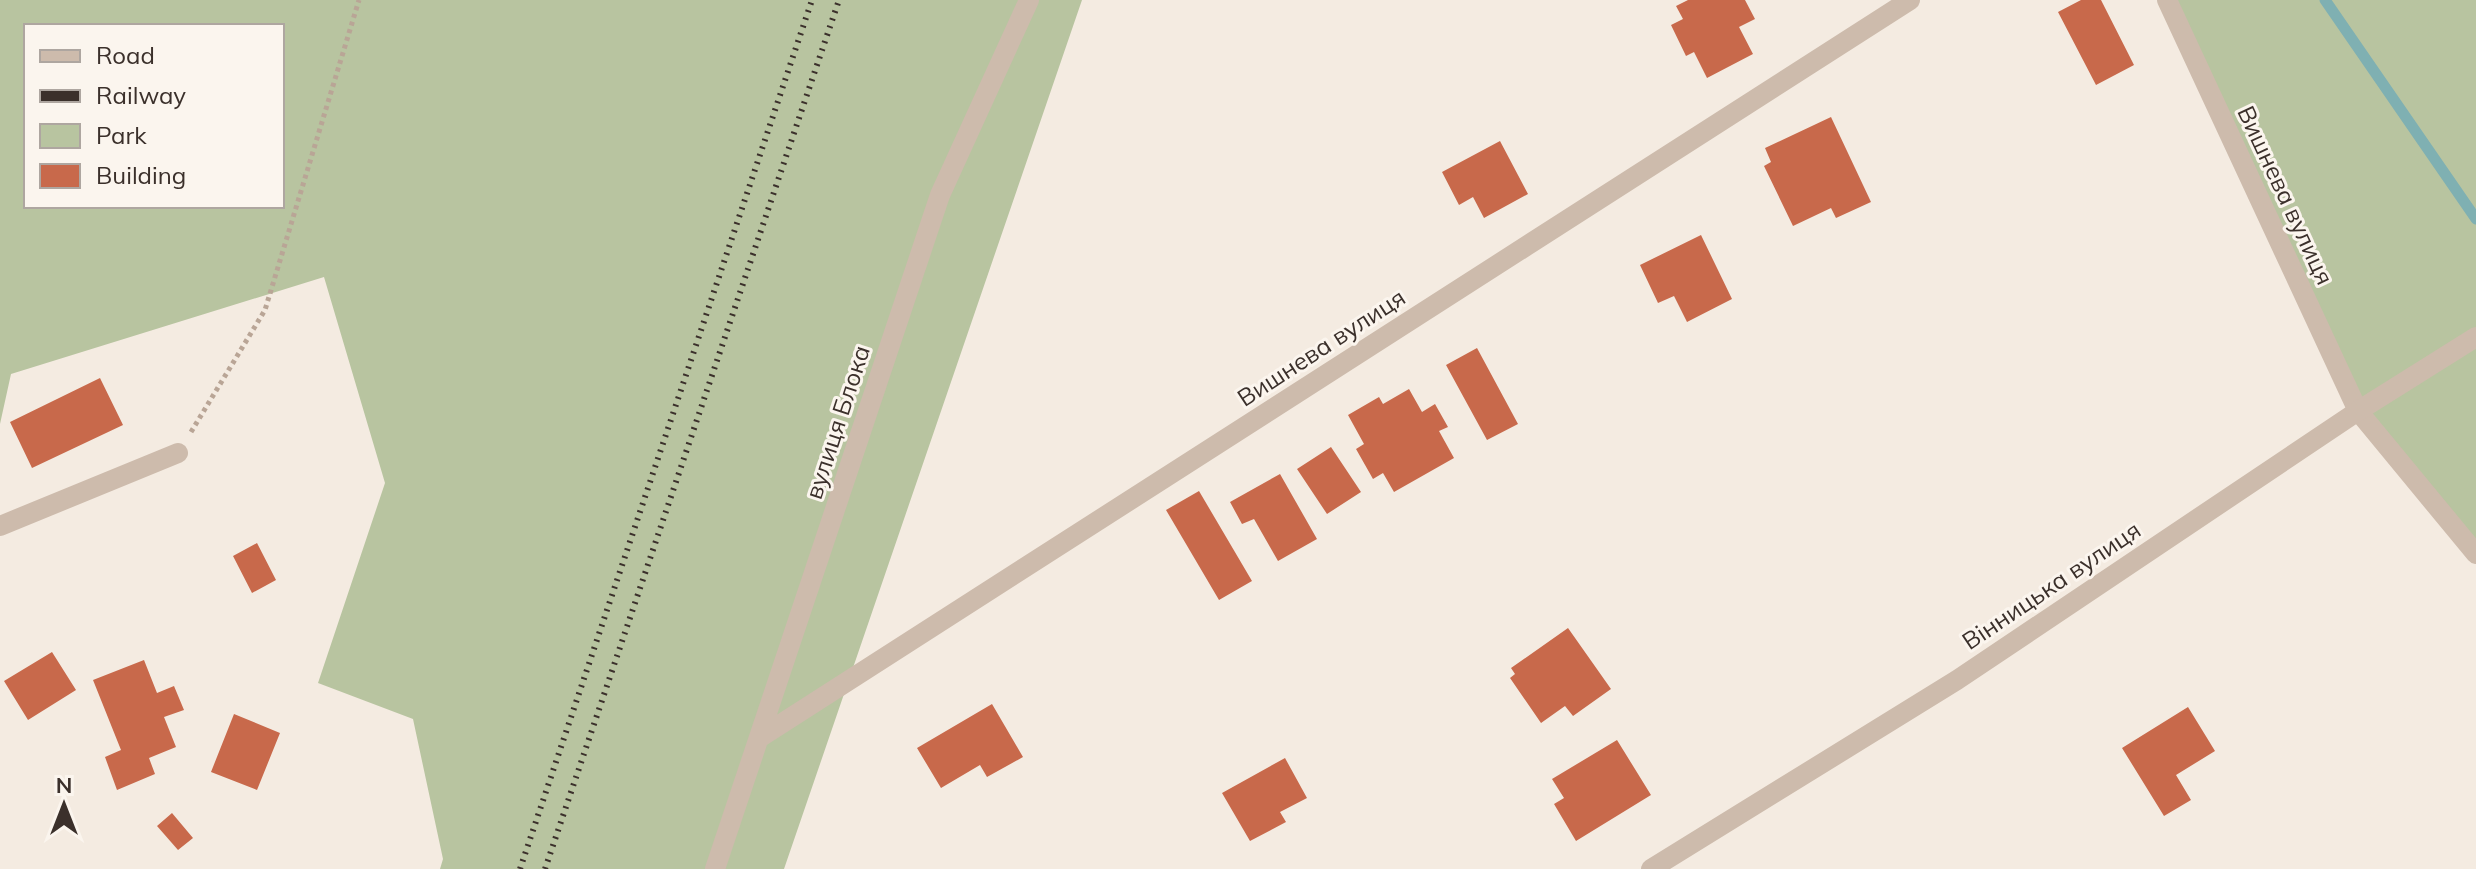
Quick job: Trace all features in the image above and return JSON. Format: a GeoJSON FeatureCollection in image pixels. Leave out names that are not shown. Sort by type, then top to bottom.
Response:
{"type":"FeatureCollection","features":[{"type":"Feature","properties":{"kind":"street","name":"вулиця Блока"},"geometry":{"type":"LineString","coordinates":[[715,869],[940,195],[1029,0]]}},
{"type":"Feature","properties":{"kind":"street","name":"Вишнева вулиця"},"geometry":{"type":"LineString","coordinates":[[759,738],[1910,0]]}},
{"type":"Feature","properties":{"kind":"street","name":"Вишнева вулиця"},"geometry":{"type":"LineString","coordinates":[[2167,0],[2358,411],[2476,554]]}},
{"type":"Feature","properties":{"kind":"street","name":"Вінницька вулиця"},"geometry":{"type":"LineString","coordinates":[[1651,869],[1957,680],[2358,411],[2476,337]]}},
{"type":"Feature","properties":{"kind":"street"},"geometry":{"type":"LineString","coordinates":[[0,526],[178,453]]}},
{"type":"Feature","properties":{"kind":"path"},"geometry":{"type":"LineString","coordinates":[[178,453],[265,310],[359,0]]}},
{"type":"Feature","properties":{"kind":"green space"},"geometry":{"type":"Polygon","coordinates":[[[0,0],[1082,0],[784,869],[440,869],[443,859],[413,719],[318,683],[385,483],[324,277],[11,374],[0,424],[0,0]]]}},
{"type":"Feature","properties":{"kind":"green space"},"geometry":{"type":"Polygon","coordinates":[[[2167,0],[2476,0],[2476,554],[2358,411],[2167,0]]]}},
{"type":"Feature","properties":{"kind":"building"},"geometry":{"type":"Polygon","coordinates":[[[1688,0],[1745,0],[1755,19],[1739,27],[1753,54],[1707,78],[1694,52],[1686,56],[1671,25],[1683,19],[1676,6],[1688,0]]]}},
{"type":"Feature","properties":{"kind":"building"},"geometry":{"type":"Polygon","coordinates":[[[2081,0],[2101,0],[2134,65],[2096,85],[2058,12],[2081,0]]]}},
{"type":"Feature","properties":{"kind":"building"},"geometry":{"type":"Polygon","coordinates":[[[1831,117],[1871,202],[1836,218],[1831,208],[1793,226],[1764,166],[1771,162],[1765,148],[1831,117]]]}},
{"type":"Feature","properties":{"kind":"building"},"geometry":{"type":"Polygon","coordinates":[[[1500,141],[1528,194],[1484,218],[1473,197],[1459,205],[1442,172],[1500,141]]]}},
{"type":"Feature","properties":{"kind":"building"},"geometry":{"type":"Polygon","coordinates":[[[1701,235],[1732,299],[1687,322],[1674,296],[1658,303],[1640,265],[1701,235]]]}},
{"type":"Feature","properties":{"kind":"building"},"geometry":{"type":"Polygon","coordinates":[[[1477,348],[1518,424],[1487,440],[1446,365],[1477,348]]]}},
{"type":"Feature","properties":{"kind":"building"},"geometry":{"type":"Polygon","coordinates":[[[100,378],[123,425],[32,468],[10,422],[100,378]]]}},
{"type":"Feature","properties":{"kind":"building"},"geometry":{"type":"Polygon","coordinates":[[[1409,389],[1422,412],[1435,404],[1448,427],[1439,431],[1454,458],[1394,492],[1383,473],[1373,479],[1356,449],[1364,444],[1348,415],[1379,397],[1383,404],[1409,389]]]}},
{"type":"Feature","properties":{"kind":"building"},"geometry":{"type":"Polygon","coordinates":[[[1331,447],[1361,492],[1327,514],[1297,469],[1331,447]]]}},
{"type":"Feature","properties":{"kind":"building"},"geometry":{"type":"Polygon","coordinates":[[[1280,474],[1317,539],[1278,561],[1254,519],[1242,524],[1230,502],[1280,474]]]}},
{"type":"Feature","properties":{"kind":"building"},"geometry":{"type":"Polygon","coordinates":[[[1199,491],[1252,581],[1219,600],[1166,510],[1199,491]]]}},
{"type":"Feature","properties":{"kind":"building"},"geometry":{"type":"Polygon","coordinates":[[[257,543],[276,580],[252,593],[233,556],[257,543]]]}},
{"type":"Feature","properties":{"kind":"building"},"geometry":{"type":"Polygon","coordinates":[[[1568,628],[1611,689],[1573,716],[1565,706],[1541,723],[1510,678],[1515,674],[1511,668],[1568,628]]]}},
{"type":"Feature","properties":{"kind":"building"},"geometry":{"type":"Polygon","coordinates":[[[52,652],[76,690],[28,720],[4,681],[52,652]]]}},
{"type":"Feature","properties":{"kind":"building"},"geometry":{"type":"Polygon","coordinates":[[[144,660],[157,693],[174,686],[184,710],[164,717],[176,747],[149,758],[155,774],[117,790],[105,757],[121,750],[93,680],[144,660]]]}},
{"type":"Feature","properties":{"kind":"building"},"geometry":{"type":"Polygon","coordinates":[[[992,704],[1023,757],[987,777],[980,765],[941,788],[917,748],[992,704]]]}},
{"type":"Feature","properties":{"kind":"building"},"geometry":{"type":"Polygon","coordinates":[[[2188,707],[2215,751],[2176,775],[2191,800],[2164,816],[2122,748],[2188,707]]]}},
{"type":"Feature","properties":{"kind":"building"},"geometry":{"type":"Polygon","coordinates":[[[234,714],[280,733],[257,790],[211,772],[234,714]]]}},
{"type":"Feature","properties":{"kind":"building"},"geometry":{"type":"Polygon","coordinates":[[[1617,740],[1651,795],[1576,841],[1554,804],[1564,798],[1552,779],[1617,740]]]}},
{"type":"Feature","properties":{"kind":"building"},"geometry":{"type":"Polygon","coordinates":[[[1285,758],[1307,798],[1280,812],[1286,822],[1250,841],[1222,793],[1285,758]]]}},
{"type":"Feature","properties":{"kind":"building"},"geometry":{"type":"Polygon","coordinates":[[[172,813],[193,838],[178,850],[157,826],[172,813]]]}},
{"type":"Feature","properties":{"kind":"waterway"},"geometry":{"type":"LineString","coordinates":[[2325,0],[2476,219]]}},
{"type":"Feature","properties":{"kind":"railway"},"geometry":{"type":"LineString","coordinates":[[520,869],[812,0]]}},
{"type":"Feature","properties":{"kind":"railway"},"geometry":{"type":"LineString","coordinates":[[545,869],[839,0]]}}]}
